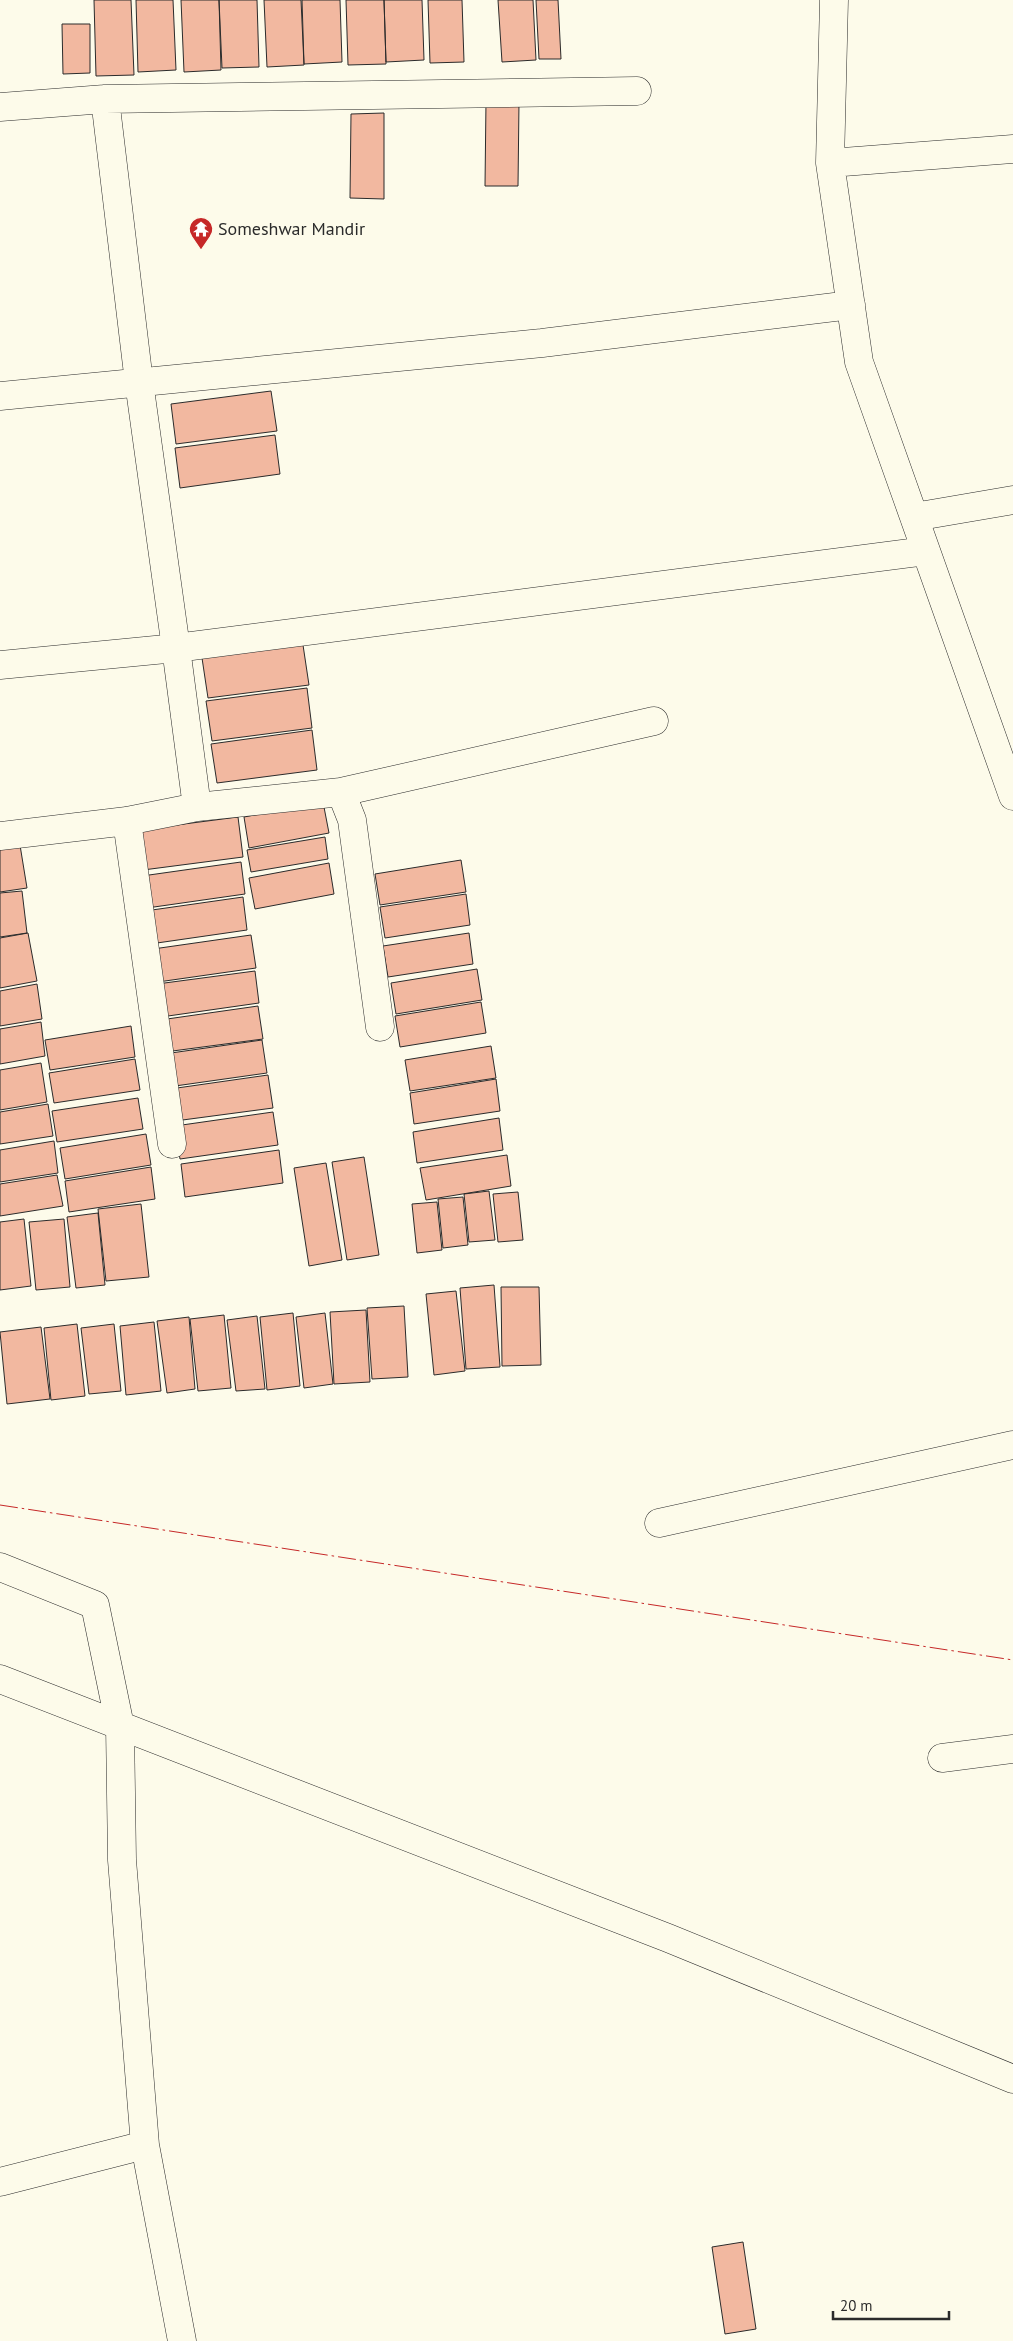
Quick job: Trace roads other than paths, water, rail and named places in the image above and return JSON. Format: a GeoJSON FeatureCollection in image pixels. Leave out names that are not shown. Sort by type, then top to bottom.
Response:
{"type":"FeatureCollection","features":[{"type":"Feature","properties":{"kind":"street"},"geometry":{"type":"LineString","coordinates":[[834,0],[830,163],[859,362],[1013,796]]}},
{"type":"Feature","properties":{"kind":"street"},"geometry":{"type":"LineString","coordinates":[[0,107],[106,99],[637,91]]}},
{"type":"Feature","properties":{"kind":"street"},"geometry":{"type":"LineString","coordinates":[[106,99],[139,382],[197,807]]}},
{"type":"Feature","properties":{"kind":"street"},"geometry":{"type":"LineString","coordinates":[[830,163],[1013,149]]}},
{"type":"Feature","properties":{"kind":"street"},"geometry":{"type":"LineString","coordinates":[[0,396],[542,343],[851,305]]}},
{"type":"Feature","properties":{"kind":"street"},"geometry":{"type":"LineString","coordinates":[[914,517],[1013,500]]}},
{"type":"Feature","properties":{"kind":"street"},"geometry":{"type":"LineString","coordinates":[[0,665],[176,648],[926,551]]}},
{"type":"Feature","properties":{"kind":"street"},"geometry":{"type":"LineString","coordinates":[[0,836],[127,821],[197,807],[341,792],[654,721]]}},
{"type":"Feature","properties":{"kind":"street"},"geometry":{"type":"LineString","coordinates":[[341,792],[352,820],[380,1027]]}},
{"type":"Feature","properties":{"kind":"street"},"geometry":{"type":"LineString","coordinates":[[127,821],[172,1144]]}},
{"type":"Feature","properties":{"kind":"street"},"geometry":{"type":"LineString","coordinates":[[659,1522],[1013,1445]]}},
{"type":"Feature","properties":{"kind":"street"},"geometry":{"type":"LineString","coordinates":[[0,1566],[95,1606],[120,1726],[122,1860],[145,2145],[182,2341]]}},
{"type":"Feature","properties":{"kind":"street"},"geometry":{"type":"LineString","coordinates":[[0,1679],[668,1938],[1013,2079]]}},
{"type":"Feature","properties":{"kind":"street"},"geometry":{"type":"LineString","coordinates":[[942,1758],[1013,1749]]}},
{"type":"Feature","properties":{"kind":"street"},"geometry":{"type":"LineString","coordinates":[[0,2182],[145,2145]]}},
{"type":"Feature","properties":{"kind":"place","name":"Someshwar Mandir"},"geometry":{"type":"Point","coordinates":[201,250]}}]}
